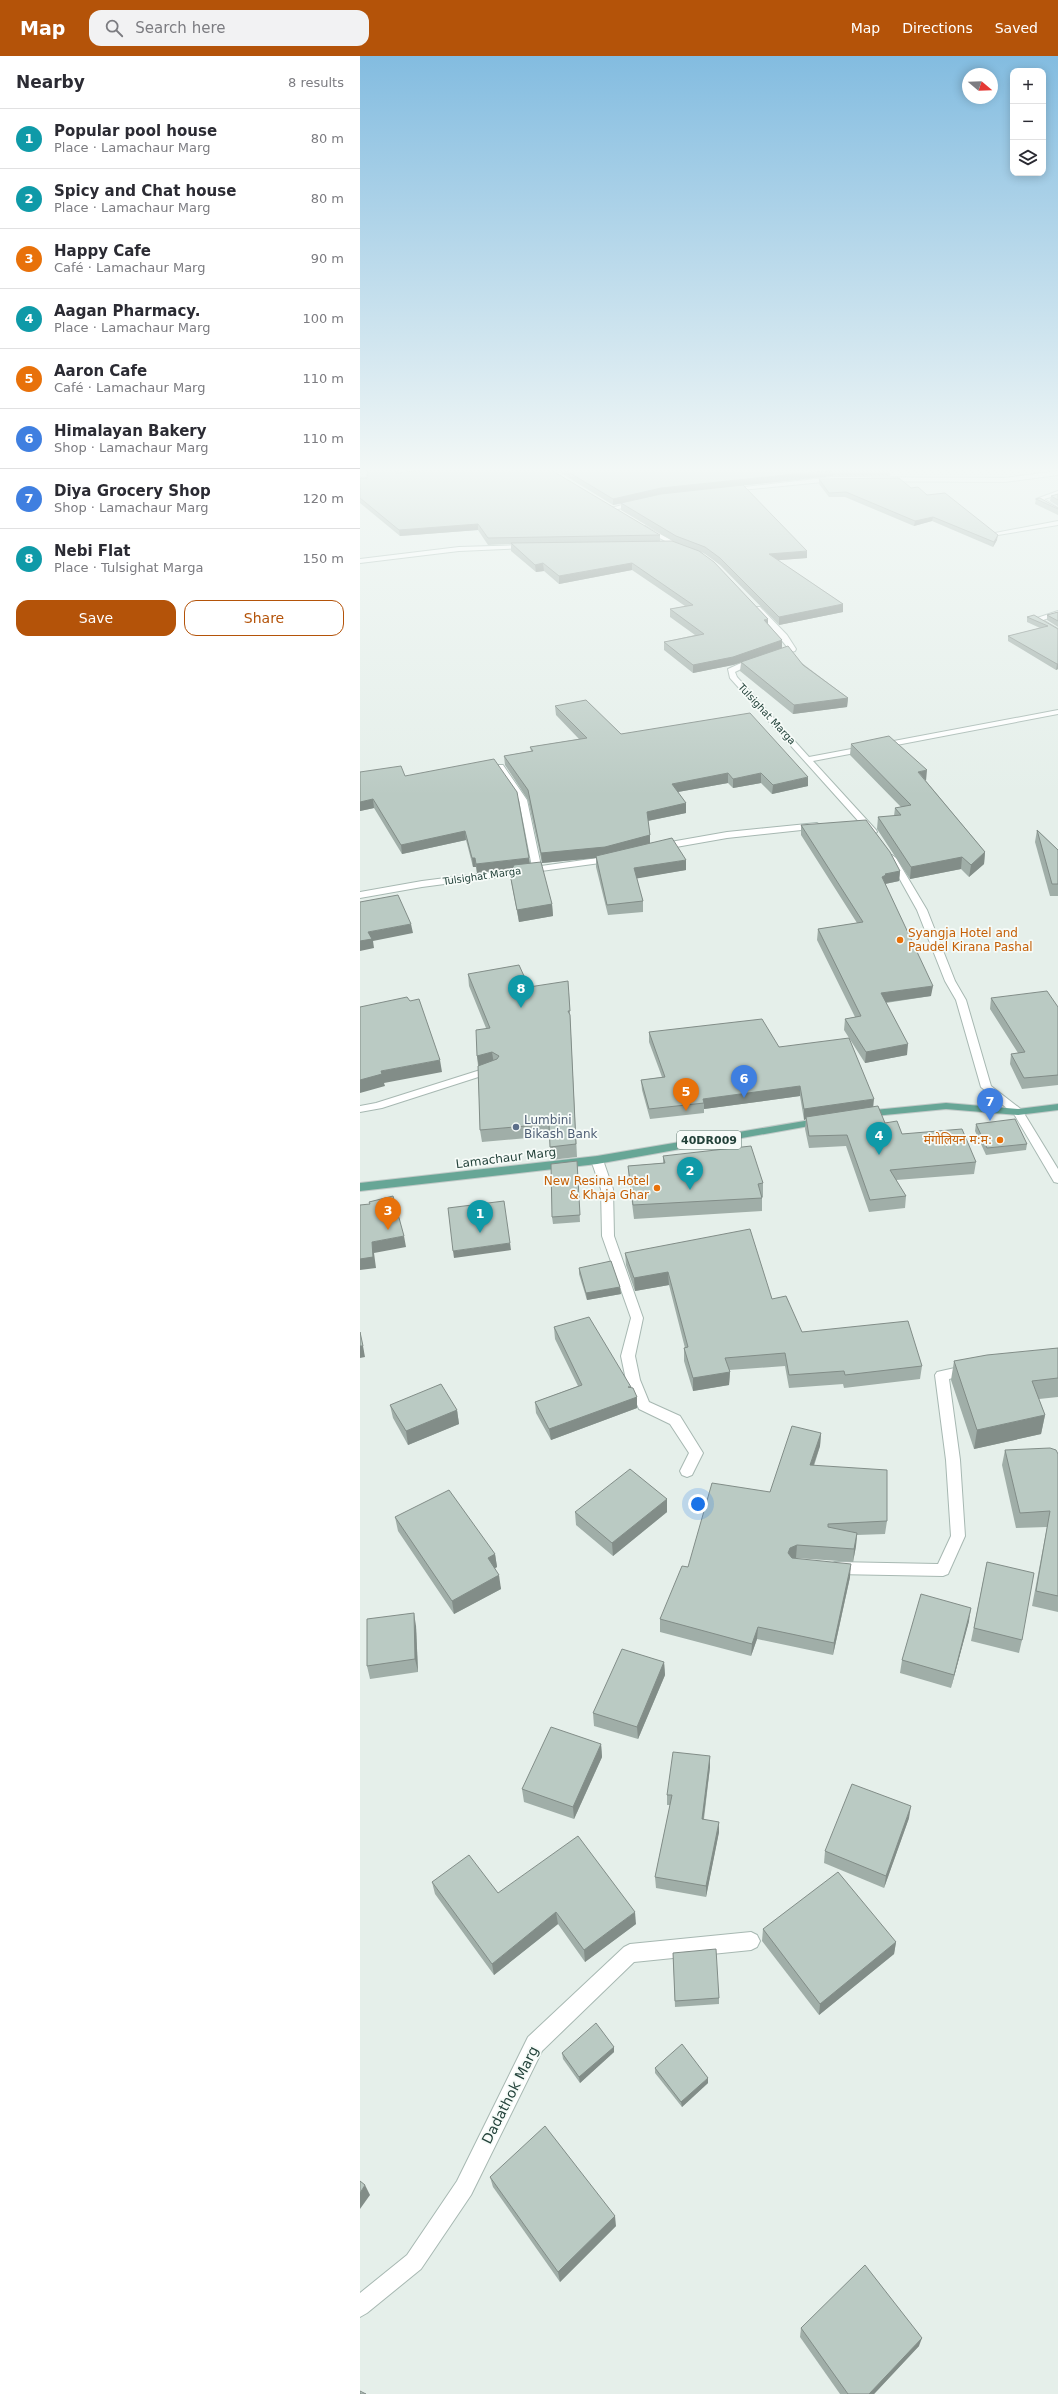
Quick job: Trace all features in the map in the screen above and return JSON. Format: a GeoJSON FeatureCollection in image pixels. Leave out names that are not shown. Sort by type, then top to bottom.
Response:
{"type":"FeatureCollection","features":[{"type":"Feature","properties":{"kind":"main road"},"geometry":{"type":"LineString","coordinates":[[850,1116],[946,1106],[1018,1112],[1058,1107]]}},
{"type":"Feature","properties":{"kind":"main road","name":"Lamachaur Marg"},"geometry":{"type":"LineString","coordinates":[[360,1187],[598,1160],[835,1119]]}},
{"type":"Feature","properties":{"kind":"street","name":"Tulsighat Marga"},"geometry":{"type":"LineString","coordinates":[[749,600],[780,632],[792,649],[742,664],[731,671],[734,678],[758,706],[809,759],[865,821],[878,838]]}},
{"type":"Feature","properties":{"kind":"street"},"geometry":{"type":"LineString","coordinates":[[1058,613],[1037,619],[1058,632]]}},
{"type":"Feature","properties":{"kind":"street"},"geometry":{"type":"LineString","coordinates":[[809,759],[1058,712]]}},
{"type":"Feature","properties":{"kind":"street"},"geometry":{"type":"LineString","coordinates":[[500,767],[524,800],[536,869]]}},
{"type":"Feature","properties":{"kind":"street"},"geometry":{"type":"LineString","coordinates":[[850,823],[865,821]]}},
{"type":"Feature","properties":{"kind":"street"},"geometry":{"type":"LineString","coordinates":[[648,850],[727,835],[827,825]]}},
{"type":"Feature","properties":{"kind":"street"},"geometry":{"type":"LineString","coordinates":[[886,850],[922,910],[950,981],[961,1000],[986,1087],[1018,1112],[1058,1179]]}},
{"type":"Feature","properties":{"kind":"street","name":"Tulsighat Marga"},"geometry":{"type":"LineString","coordinates":[[360,895],[422,884],[606,861],[620,857]]}},
{"type":"Feature","properties":{"kind":"street"},"geometry":{"type":"LineString","coordinates":[[360,1109],[378,1106],[494,1068]]}},
{"type":"Feature","properties":{"kind":"street"},"geometry":{"type":"LineString","coordinates":[[598,1160],[607,1189],[608,1236],[637,1318],[628,1356],[633,1380],[644,1405],[675,1420],[696,1453],[686,1472]]}},
{"type":"Feature","properties":{"kind":"street"},"geometry":{"type":"LineString","coordinates":[[818,1566],[943,1570],[958,1536],[953,1460],[942,1375],[980,1367]]}},
{"type":"Feature","properties":{"kind":"street","name":"Dadathok Marg"},"geometry":{"type":"LineString","coordinates":[[360,2306],[414,2262],[464,2188],[535,2044],[630,1953],[751,1942]]}},
{"type":"Feature","properties":{"kind":"building"},"geometry":{"type":"Polygon","coordinates":[[[651,576],[727,576],[768,619],[764,620],[782,640],[733,657],[693,665],[664,642],[704,634],[670,609],[693,605],[651,576]]]}},
{"type":"Feature","properties":{"kind":"building"},"geometry":{"type":"Polygon","coordinates":[[[738,576],[802,576],[843,604],[779,617],[738,576]]]}},
{"type":"Feature","properties":{"kind":"building"},"geometry":{"type":"Polygon","coordinates":[[[1058,612],[1058,621],[1047,615],[1058,612]]]}},
{"type":"Feature","properties":{"kind":"building"},"geometry":{"type":"Polygon","coordinates":[[[1034,615],[1058,629],[1058,664],[1008,636],[1048,626],[1027,617],[1034,615]]]}},
{"type":"Feature","properties":{"kind":"building"},"geometry":{"type":"Polygon","coordinates":[[[788,646],[803,665],[848,698],[794,705],[741,662],[788,646]]]}},
{"type":"Feature","properties":{"kind":"building"},"geometry":{"type":"Polygon","coordinates":[[[586,700],[621,734],[750,713],[808,777],[773,785],[761,773],[733,779],[728,773],[672,784],[686,803],[647,812],[650,835],[605,847],[541,853],[528,790],[504,756],[533,751],[530,747],[587,738],[555,706],[586,700]]]}},
{"type":"Feature","properties":{"kind":"building"},"geometry":{"type":"Polygon","coordinates":[[[889,736],[927,770],[918,772],[985,852],[971,865],[962,857],[911,867],[878,817],[901,815],[895,808],[911,805],[851,744],[889,736]]]}},
{"type":"Feature","properties":{"kind":"building"},"geometry":{"type":"Polygon","coordinates":[[[494,759],[517,792],[529,858],[476,864],[475,858],[472,858],[465,831],[401,845],[373,799],[360,802],[360,772],[401,766],[405,776],[494,759]]]}},
{"type":"Feature","properties":{"kind":"building"},"geometry":{"type":"Polygon","coordinates":[[[866,820],[890,852],[900,871],[885,874],[886,875],[882,877],[933,986],[881,993],[908,1044],[866,1052],[845,1019],[861,1016],[818,929],[863,922],[801,825],[866,820]]]}},
{"type":"Feature","properties":{"kind":"building"},"geometry":{"type":"Polygon","coordinates":[[[1037,830],[1058,850],[1058,884],[1052,884],[1037,830]]]}},
{"type":"Feature","properties":{"kind":"building"},"geometry":{"type":"Polygon","coordinates":[[[672,838],[686,860],[634,868],[643,901],[607,905],[596,856],[672,838]]]}},
{"type":"Feature","properties":{"kind":"building"},"geometry":{"type":"Polygon","coordinates":[[[541,862],[552,904],[517,910],[510,874],[514,865],[541,862]]]}},
{"type":"Feature","properties":{"kind":"building"},"geometry":{"type":"Polygon","coordinates":[[[398,895],[411,924],[368,932],[372,939],[360,941],[360,902],[398,895]]]}},
{"type":"Feature","properties":{"kind":"building"},"geometry":{"type":"Polygon","coordinates":[[[519,965],[529,987],[568,981],[570,1011],[568,1011],[570,1015],[576,1144],[550,1147],[549,1124],[480,1130],[478,1066],[497,1059],[499,1056],[492,1052],[477,1056],[476,1030],[490,1028],[468,974],[519,965]]]}},
{"type":"Feature","properties":{"kind":"building"},"geometry":{"type":"Polygon","coordinates":[[[1047,991],[1058,1007],[1058,1075],[1024,1078],[1011,1054],[1025,1052],[991,998],[1047,991]]]}},
{"type":"Feature","properties":{"kind":"building"},"geometry":{"type":"Polygon","coordinates":[[[407,997],[410,1001],[419,999],[440,1060],[381,1071],[382,1074],[360,1080],[360,1007],[407,997]]]}},
{"type":"Feature","properties":{"kind":"building"},"geometry":{"type":"Polygon","coordinates":[[[762,1019],[779,1047],[849,1038],[874,1099],[804,1109],[800,1086],[703,1099],[704,1103],[649,1109],[641,1080],[665,1077],[649,1032],[762,1019]]]}},
{"type":"Feature","properties":{"kind":"building"},"geometry":{"type":"Polygon","coordinates":[[[878,1106],[885,1123],[897,1121],[902,1134],[962,1129],[976,1162],[890,1170],[906,1196],[870,1200],[847,1135],[809,1136],[806,1117],[878,1106]]]}},
{"type":"Feature","properties":{"kind":"building","name":"मंगोलियन म:म:"},"geometry":{"type":"Polygon","coordinates":[[[1015,1119],[1027,1144],[987,1148],[976,1124],[1015,1119]]]}},
{"type":"Feature","properties":{"kind":"building"},"geometry":{"type":"Polygon","coordinates":[[[751,1146],[763,1183],[758,1184],[762,1198],[633,1205],[628,1166],[665,1163],[663,1156],[751,1146]]]}},
{"type":"Feature","properties":{"kind":"building"},"geometry":{"type":"Polygon","coordinates":[[[577,1161],[580,1215],[552,1217],[551,1164],[577,1161]]]}},
{"type":"Feature","properties":{"kind":"building"},"geometry":{"type":"Polygon","coordinates":[[[393,1196],[404,1236],[372,1242],[373,1257],[360,1259],[360,1205],[370,1204],[369,1202],[393,1196]]]}},
{"type":"Feature","properties":{"kind":"building"},"geometry":{"type":"Polygon","coordinates":[[[504,1201],[510,1243],[453,1251],[448,1208],[504,1201]]]}},
{"type":"Feature","properties":{"kind":"building"},"geometry":{"type":"Polygon","coordinates":[[[750,1229],[772,1299],[786,1296],[802,1332],[908,1321],[922,1366],[845,1375],[844,1371],[789,1375],[785,1353],[725,1358],[730,1372],[693,1378],[684,1348],[688,1347],[668,1272],[634,1278],[625,1253],[750,1229]]]}},
{"type":"Feature","properties":{"kind":"building"},"geometry":{"type":"Polygon","coordinates":[[[611,1261],[620,1287],[586,1293],[579,1268],[611,1261]]]}},
{"type":"Feature","properties":{"kind":"building"},"geometry":{"type":"Polygon","coordinates":[[[589,1317],[631,1387],[628,1387],[633,1388],[637,1397],[549,1429],[535,1402],[582,1385],[554,1327],[589,1317]]]}},
{"type":"Feature","properties":{"kind":"building"},"geometry":{"type":"Polygon","coordinates":[[[360,1332],[363,1346],[360,1346],[360,1332]]]}},
{"type":"Feature","properties":{"kind":"building"},"geometry":{"type":"Polygon","coordinates":[[[1058,1348],[1058,1378],[1032,1381],[1045,1415],[977,1430],[954,1361],[987,1355],[1058,1348]]]}},
{"type":"Feature","properties":{"kind":"building"},"geometry":{"type":"Polygon","coordinates":[[[441,1384],[457,1410],[406,1431],[390,1405],[441,1384]]]}},
{"type":"Feature","properties":{"kind":"building"},"geometry":{"type":"Polygon","coordinates":[[[792,1426],[821,1433],[810,1465],[887,1470],[887,1521],[828,1524],[828,1527],[857,1533],[854,1549],[797,1545],[790,1548],[788,1553],[792,1558],[851,1564],[834,1643],[758,1627],[752,1644],[660,1619],[682,1566],[688,1567],[712,1483],[770,1492],[792,1426]]]}},
{"type":"Feature","properties":{"kind":"building"},"geometry":{"type":"Polygon","coordinates":[[[1050,1448],[1056,1450],[1058,1454],[1058,1596],[1036,1591],[1050,1511],[1020,1513],[1005,1450],[1050,1448]]]}},
{"type":"Feature","properties":{"kind":"building"},"geometry":{"type":"Polygon","coordinates":[[[630,1469],[667,1499],[612,1543],[575,1512],[630,1469]]]}},
{"type":"Feature","properties":{"kind":"building"},"geometry":{"type":"Polygon","coordinates":[[[449,1490],[495,1554],[488,1558],[499,1575],[452,1601],[395,1517],[449,1490]]]}},
{"type":"Feature","properties":{"kind":"building"},"geometry":{"type":"Polygon","coordinates":[[[987,1562],[1034,1573],[1022,1640],[974,1628],[987,1562]]]}},
{"type":"Feature","properties":{"kind":"building"},"geometry":{"type":"Polygon","coordinates":[[[921,1594],[971,1608],[954,1675],[902,1660],[921,1594]]]}},
{"type":"Feature","properties":{"kind":"building"},"geometry":{"type":"Polygon","coordinates":[[[414,1613],[415,1659],[367,1666],[367,1619],[414,1613]]]}},
{"type":"Feature","properties":{"kind":"building"},"geometry":{"type":"Polygon","coordinates":[[[622,1649],[664,1662],[637,1727],[593,1713],[622,1649]]]}},
{"type":"Feature","properties":{"kind":"building"},"geometry":{"type":"Polygon","coordinates":[[[551,1727],[601,1744],[573,1807],[522,1789],[551,1727]]]}},
{"type":"Feature","properties":{"kind":"building"},"geometry":{"type":"Polygon","coordinates":[[[673,1752],[710,1756],[702,1819],[719,1822],[706,1886],[655,1877],[672,1795],[667,1795],[673,1752]]]}},
{"type":"Feature","properties":{"kind":"building"},"geometry":{"type":"Polygon","coordinates":[[[852,1784],[911,1806],[886,1876],[825,1851],[852,1784]]]}},
{"type":"Feature","properties":{"kind":"building"},"geometry":{"type":"Polygon","coordinates":[[[578,1836],[635,1912],[584,1950],[556,1912],[492,1964],[432,1882],[469,1855],[498,1893],[578,1836]]]}},
{"type":"Feature","properties":{"kind":"building"},"geometry":{"type":"Polygon","coordinates":[[[838,1872],[896,1942],[820,2004],[763,1929],[838,1872]]]}},
{"type":"Feature","properties":{"kind":"building"},"geometry":{"type":"Polygon","coordinates":[[[716,1949],[719,1998],[675,2001],[673,1953],[716,1949]]]}},
{"type":"Feature","properties":{"kind":"building"},"geometry":{"type":"Polygon","coordinates":[[[596,2023],[614,2047],[579,2077],[562,2053],[596,2023]]]}},
{"type":"Feature","properties":{"kind":"building"},"geometry":{"type":"Polygon","coordinates":[[[682,2044],[708,2078],[681,2102],[655,2068],[682,2044]]]}},
{"type":"Feature","properties":{"kind":"building"},"geometry":{"type":"Polygon","coordinates":[[[545,2126],[615,2216],[558,2272],[490,2177],[545,2126]]]}},
{"type":"Feature","properties":{"kind":"building"},"geometry":{"type":"Polygon","coordinates":[[[360,2181],[365,2185],[360,2193],[360,2181]]]}},
{"type":"Feature","properties":{"kind":"building"},"geometry":{"type":"Polygon","coordinates":[[[865,2265],[922,2338],[869,2394],[848,2394],[801,2328],[865,2265]]]}},
{"type":"Feature","properties":{"kind":"place","name":"Syangja Hotel and Paudel Kirana Pashal"},"geometry":{"type":"Point","coordinates":[900,940]}},
{"type":"Feature","properties":{"kind":"place","name":"Nebi Flat"},"geometry":{"type":"Point","coordinates":[521,1008]}},
{"type":"Feature","properties":{"kind":"place","name":"Himalayan Bakery"},"geometry":{"type":"Point","coordinates":[744,1098]}},
{"type":"Feature","properties":{"kind":"place","name":"Aaron Cafe"},"geometry":{"type":"Point","coordinates":[686,1111]}},
{"type":"Feature","properties":{"kind":"place","name":"Diya Grocery Shop"},"geometry":{"type":"Point","coordinates":[990,1121]}},
{"type":"Feature","properties":{"kind":"place","name":"Lumbini Bikash Bank"},"geometry":{"type":"Point","coordinates":[516,1127]}},
{"type":"Feature","properties":{"kind":"place","name":"मंगोलियन म:म:"},"geometry":{"type":"Point","coordinates":[1000,1140]}},
{"type":"Feature","properties":{"kind":"place","name":"Aagan Pharmacy."},"geometry":{"type":"Point","coordinates":[879,1155]}},
{"type":"Feature","properties":{"kind":"place","name":"New Resina Hotel & Khaja Ghar"},"geometry":{"type":"Point","coordinates":[657,1188]}},
{"type":"Feature","properties":{"kind":"place","name":"Spicy and Chat house"},"geometry":{"type":"Point","coordinates":[690,1190]}},
{"type":"Feature","properties":{"kind":"place","name":"Happy Cafe"},"geometry":{"type":"Point","coordinates":[388,1230]}},
{"type":"Feature","properties":{"kind":"place","name":"Popular pool house"},"geometry":{"type":"Point","coordinates":[480,1233]}}]}
